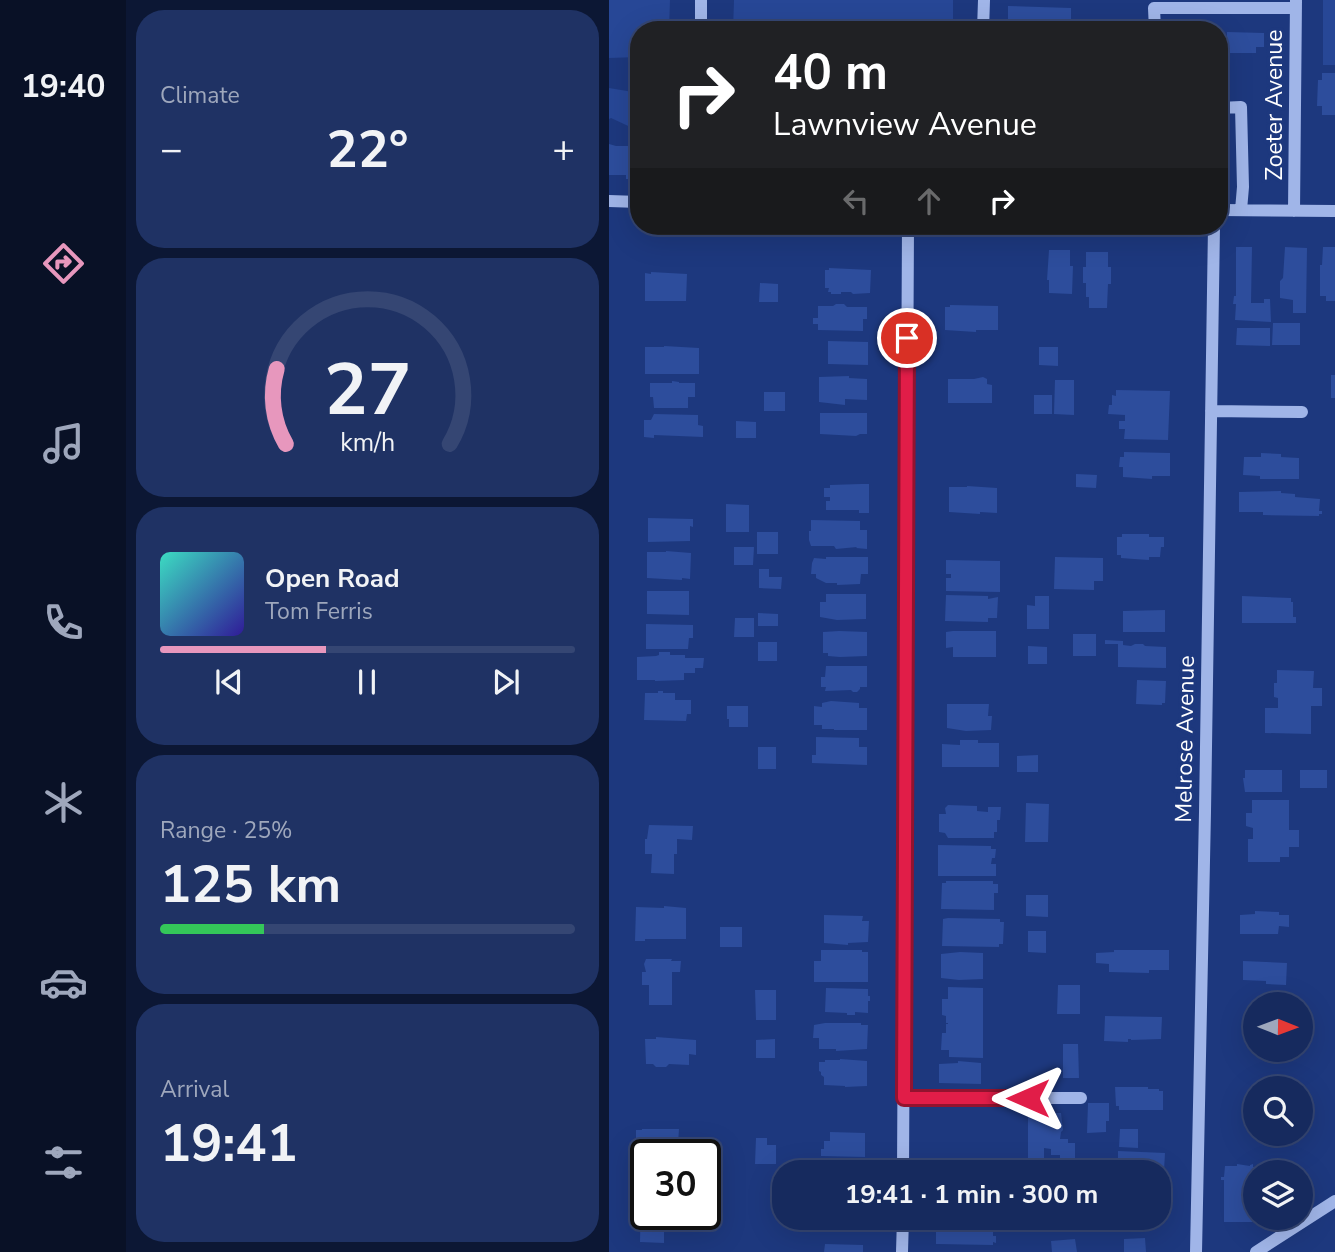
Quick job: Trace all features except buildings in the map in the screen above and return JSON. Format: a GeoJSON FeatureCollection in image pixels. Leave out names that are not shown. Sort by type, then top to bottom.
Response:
{"type":"FeatureCollection","features":[{"type":"Feature","properties":{"kind":"street"},"geometry":{"type":"LineString","coordinates":[[701,0],[701,21]]}},
{"type":"Feature","properties":{"kind":"street"},"geometry":{"type":"LineString","coordinates":[[983,21],[984,0]]}},
{"type":"Feature","properties":{"kind":"street"},"geometry":{"type":"LineString","coordinates":[[1155,21],[1154,8],[1296,4]]}},
{"type":"Feature","properties":{"kind":"street","name":"Zoeter Avenue"},"geometry":{"type":"LineString","coordinates":[[1294,211],[1296,4]]}},
{"type":"Feature","properties":{"kind":"street"},"geometry":{"type":"LineString","coordinates":[[1228,108],[1241,107],[1241,210]]}},
{"type":"Feature","properties":{"kind":"street"},"geometry":{"type":"LineString","coordinates":[[609,201],[630,202]]}},
{"type":"Feature","properties":{"kind":"street"},"geometry":{"type":"LineString","coordinates":[[1228,210],[1335,211]]}},
{"type":"Feature","properties":{"kind":"street"},"geometry":{"type":"LineString","coordinates":[[903,1160],[908,235]]}},
{"type":"Feature","properties":{"kind":"street","name":"Melrose Avenue"},"geometry":{"type":"LineString","coordinates":[[1196,1252],[1213,235]]}},
{"type":"Feature","properties":{"kind":"street"},"geometry":{"type":"LineString","coordinates":[[1211,411],[1302,412]]}},
{"type":"Feature","properties":{"kind":"street"},"geometry":{"type":"LineString","coordinates":[[904,1098],[1081,1098]]}},
{"type":"Feature","properties":{"kind":"street"},"geometry":{"type":"LineString","coordinates":[[1256,1252],[1335,1201]]}},
{"type":"Feature","properties":{"kind":"street"},"geometry":{"type":"LineString","coordinates":[[902,1252],[903,1230]]}},
{"type":"Feature","properties":{"kind":"street"},"geometry":{"type":"LineString","coordinates":[[1281,1236],[1282,1252]]}},
{"type":"Feature","properties":{"kind":"shaded area"},"geometry":{"type":"Polygon","coordinates":[[[609,0],[670,0],[669,21],[630,21],[630,57],[609,58],[609,0]]]}},
{"type":"Feature","properties":{"kind":"shaded area"},"geometry":{"type":"Polygon","coordinates":[[[734,0],[953,0],[953,21],[733,21],[734,0]]]}},
{"type":"Feature","properties":{"kind":"shaded area"},"geometry":{"type":"Polygon","coordinates":[[[1323,0],[1335,0],[1335,65],[1323,65],[1323,0]]]}},
{"type":"Feature","properties":{"kind":"shaded area"},"geometry":{"type":"Polygon","coordinates":[[[609,88],[630,92],[630,127],[609,119],[609,88]]]}},
{"type":"Feature","properties":{"kind":"route"},"geometry":{"type":"LineString","coordinates":[[907,338],[904,1098],[1028,1098]]}}]}
